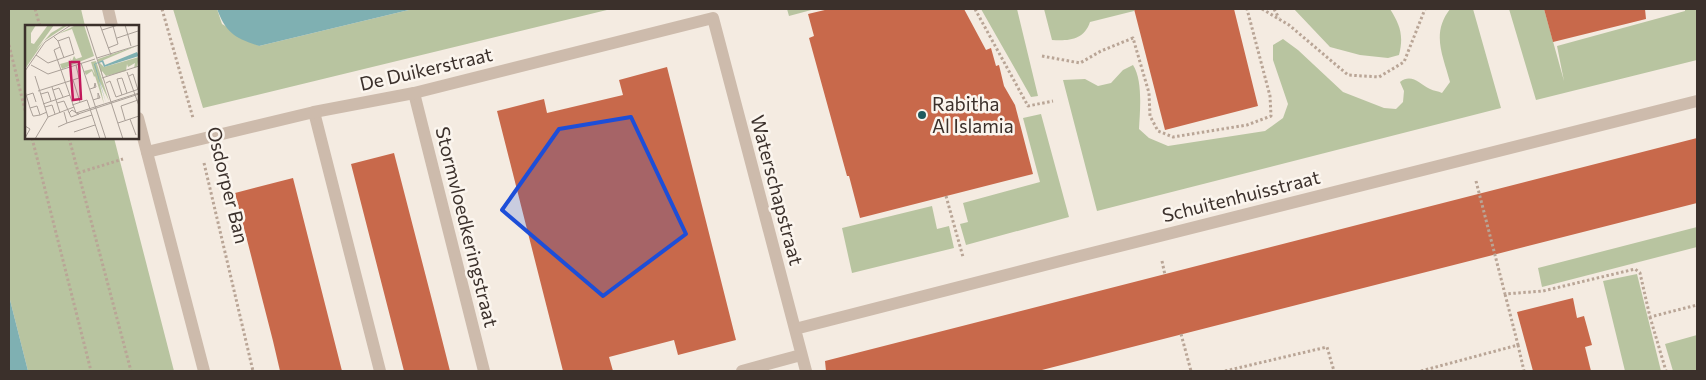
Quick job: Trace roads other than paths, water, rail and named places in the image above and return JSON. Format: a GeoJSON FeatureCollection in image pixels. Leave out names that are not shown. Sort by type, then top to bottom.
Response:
{"type":"FeatureCollection","features":[{"type":"Feature","properties":{"kind":"street"},"geometry":{"type":"LineString","coordinates":[[108,9],[112,25]]}},
{"type":"Feature","properties":{"kind":"street","name":"De Duikerstraat"},"geometry":{"type":"LineString","coordinates":[[147,152],[314,112],[414,93],[712,18]]}},
{"type":"Feature","properties":{"kind":"street","name":"Waterschapstraat"},"geometry":{"type":"LineString","coordinates":[[712,18],[806,371]]}},
{"type":"Feature","properties":{"kind":"street","name":"Stormvloedkeringstraat"},"geometry":{"type":"LineString","coordinates":[[414,93],[484,371]]}},
{"type":"Feature","properties":{"kind":"street","name":"Schuitenhuisstraat"},"geometry":{"type":"LineString","coordinates":[[795,329],[1085,254],[1697,101]]}},
{"type":"Feature","properties":{"kind":"street"},"geometry":{"type":"LineString","coordinates":[[314,112],[380,371]]}},
{"type":"Feature","properties":{"kind":"street"},"geometry":{"type":"LineString","coordinates":[[139,122],[204,371]]}},
{"type":"Feature","properties":{"kind":"street"},"geometry":{"type":"LineString","coordinates":[[742,371],[801,355]]}},
{"type":"Feature","properties":{"kind":"water"},"geometry":{"type":"Polygon","coordinates":[[[217,9],[413,9],[259,46],[232,34],[224,24],[217,9]]]}},
{"type":"Feature","properties":{"kind":"water"},"geometry":{"type":"Polygon","coordinates":[[[9,296],[28,371],[9,371],[9,296]]]}},
{"type":"Feature","properties":{"kind":"place","name":"Rabitha Al Islamia"},"geometry":{"type":"Point","coordinates":[922,115]}}]}
